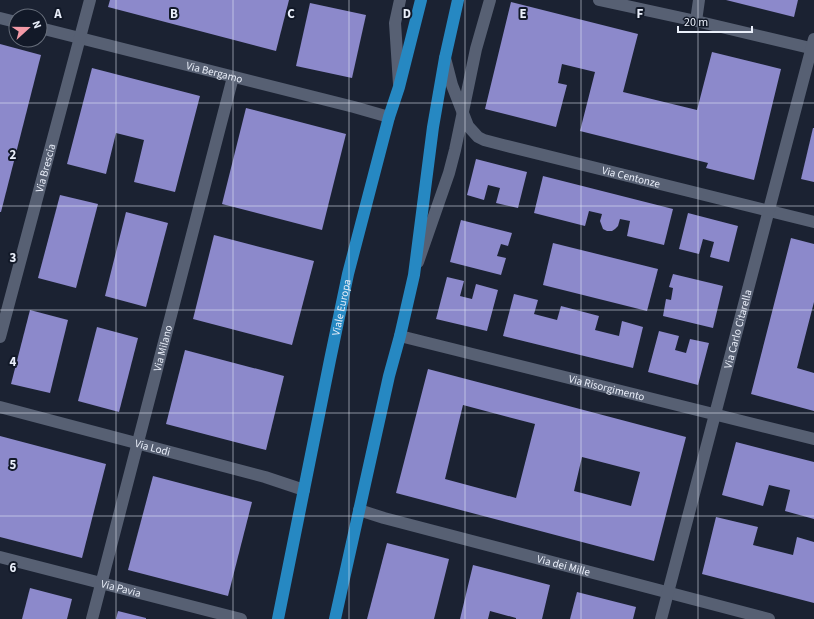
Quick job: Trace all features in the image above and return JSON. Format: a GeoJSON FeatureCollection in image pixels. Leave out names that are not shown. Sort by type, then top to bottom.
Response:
{"type":"FeatureCollection","features":[{"type":"Feature","properties":{"kind":"main road","name":"Viale Europa"},"geometry":{"type":"LineString","coordinates":[[278,619],[348,274],[389,116],[399,87],[422,0]]}},
{"type":"Feature","properties":{"kind":"main road"},"geometry":{"type":"LineString","coordinates":[[335,619],[389,376],[414,275],[433,127],[445,58],[458,0]]}},
{"type":"Feature","properties":{"kind":"street","name":"Via Brescia"},"geometry":{"type":"LineString","coordinates":[[0,336],[90,0]]}},
{"type":"Feature","properties":{"kind":"street"},"geometry":{"type":"LineString","coordinates":[[399,87],[395,23],[400,0]]}},
{"type":"Feature","properties":{"kind":"street"},"geometry":{"type":"LineString","coordinates":[[414,275],[449,173],[476,49],[490,0]]}},
{"type":"Feature","properties":{"kind":"street"},"geometry":{"type":"LineString","coordinates":[[599,0],[813,45]]}},
{"type":"Feature","properties":{"kind":"street"},"geometry":{"type":"LineString","coordinates":[[696,21],[699,0]]}},
{"type":"Feature","properties":{"kind":"street","name":"Via Bergamo"},"geometry":{"type":"LineString","coordinates":[[48,30],[389,116]]}},
{"type":"Feature","properties":{"kind":"street","name":"Via Carlo Citarella"},"geometry":{"type":"LineString","coordinates":[[661,619],[813,45]]}},
{"type":"Feature","properties":{"kind":"street","name":"Via Centonze"},"geometry":{"type":"LineString","coordinates":[[445,58],[452,84],[468,126],[478,138],[814,222]]}},
{"type":"Feature","properties":{"kind":"street","name":"Via Milano"},"geometry":{"type":"LineString","coordinates":[[92,619],[233,77]]}},
{"type":"Feature","properties":{"kind":"street","name":"Via Risorgimento"},"geometry":{"type":"LineString","coordinates":[[400,336],[814,439]]}},
{"type":"Feature","properties":{"kind":"street","name":"Via Lodi"},"geometry":{"type":"LineString","coordinates":[[0,407],[265,477],[304,490]]}},
{"type":"Feature","properties":{"kind":"street","name":"Via dei Mille"},"geometry":{"type":"LineString","coordinates":[[359,510],[384,518],[769,619]]}},
{"type":"Feature","properties":{"kind":"street","name":"Via Pavia"},"geometry":{"type":"LineString","coordinates":[[0,557],[241,619]]}},
{"type":"Feature","properties":{"kind":"building"},"geometry":{"type":"Polygon","coordinates":[[[110,0],[289,0],[276,51],[108,7],[110,0]]]}},
{"type":"Feature","properties":{"kind":"building"},"geometry":{"type":"Polygon","coordinates":[[[726,0],[798,0],[794,17],[726,0]]]}},
{"type":"Feature","properties":{"kind":"building"},"geometry":{"type":"Polygon","coordinates":[[[511,2],[638,34],[623,92],[697,110],[712,52],[781,69],[754,180],[706,168],[708,163],[580,131],[595,72],[562,64],[558,83],[567,85],[556,127],[485,109],[511,2]]]}},
{"type":"Feature","properties":{"kind":"building"},"geometry":{"type":"Polygon","coordinates":[[[310,3],[366,15],[352,78],[296,66],[310,3]]]}},
{"type":"Feature","properties":{"kind":"building"},"geometry":{"type":"Polygon","coordinates":[[[0,44],[8,46],[8,48],[15,48],[41,55],[0,212],[0,44]]]}},
{"type":"Feature","properties":{"kind":"building"},"geometry":{"type":"Polygon","coordinates":[[[92,68],[200,96],[175,192],[134,182],[144,140],[116,133],[106,174],[67,164],[92,68]]]}},
{"type":"Feature","properties":{"kind":"building"},"geometry":{"type":"Polygon","coordinates":[[[246,108],[346,134],[322,230],[222,204],[246,108]]]}},
{"type":"Feature","properties":{"kind":"building"},"geometry":{"type":"Polygon","coordinates":[[[814,128],[814,182],[801,179],[814,128]]]}},
{"type":"Feature","properties":{"kind":"building"},"geometry":{"type":"Polygon","coordinates":[[[476,159],[527,172],[518,208],[496,203],[500,188],[488,185],[484,200],[467,195],[476,159]]]}},
{"type":"Feature","properties":{"kind":"building"},"geometry":{"type":"Polygon","coordinates":[[[543,176],[673,209],[664,245],[627,236],[630,221],[620,219],[618,226],[612,231],[603,229],[600,221],[602,214],[589,211],[585,226],[534,213],[543,176]]]}},
{"type":"Feature","properties":{"kind":"building"},"geometry":{"type":"Polygon","coordinates":[[[60,195],[98,204],[76,288],[38,278],[60,195]]]}},
{"type":"Feature","properties":{"kind":"building"},"geometry":{"type":"Polygon","coordinates":[[[126,212],[168,223],[146,307],[105,296],[126,212]]]}},
{"type":"Feature","properties":{"kind":"building"},"geometry":{"type":"Polygon","coordinates":[[[688,213],[738,226],[729,262],[710,257],[714,242],[703,239],[699,254],[679,249],[688,213]]]}},
{"type":"Feature","properties":{"kind":"building"},"geometry":{"type":"Polygon","coordinates":[[[461,220],[512,233],[508,246],[501,244],[497,256],[506,258],[501,275],[450,262],[461,220]]]}},
{"type":"Feature","properties":{"kind":"building"},"geometry":{"type":"Polygon","coordinates":[[[214,235],[314,261],[292,345],[193,319],[214,235]]]}},
{"type":"Feature","properties":{"kind":"building"},"geometry":{"type":"Polygon","coordinates":[[[791,238],[814,244],[814,302],[797,368],[814,373],[814,411],[751,394],[791,238]]]}},
{"type":"Feature","properties":{"kind":"building"},"geometry":{"type":"Polygon","coordinates":[[[553,243],[658,269],[647,311],[543,285],[553,243]]]}},
{"type":"Feature","properties":{"kind":"building"},"geometry":{"type":"Polygon","coordinates":[[[673,274],[723,286],[713,328],[663,316],[666,299],[671,300],[673,288],[669,287],[673,274]]]}},
{"type":"Feature","properties":{"kind":"building"},"geometry":{"type":"Polygon","coordinates":[[[447,277],[464,281],[460,296],[472,299],[476,284],[498,290],[487,331],[436,319],[447,277]]]}},
{"type":"Feature","properties":{"kind":"building"},"geometry":{"type":"Polygon","coordinates":[[[514,294],[538,300],[534,314],[557,320],[561,306],[599,316],[595,330],[619,336],[622,321],[643,327],[633,368],[503,336],[514,294]]]}},
{"type":"Feature","properties":{"kind":"building"},"geometry":{"type":"Polygon","coordinates":[[[30,310],[68,320],[50,393],[11,384],[30,310]]]}},
{"type":"Feature","properties":{"kind":"building"},"geometry":{"type":"Polygon","coordinates":[[[97,327],[138,338],[119,412],[78,401],[97,327]]]}},
{"type":"Feature","properties":{"kind":"building"},"geometry":{"type":"Polygon","coordinates":[[[659,331],[679,336],[675,350],[686,353],[690,339],[709,343],[698,385],[648,372],[659,331]]]}},
{"type":"Feature","properties":{"kind":"building"},"geometry":{"type":"Polygon","coordinates":[[[185,350],[284,376],[266,450],[166,424],[185,350]]]}},
{"type":"Feature","properties":{"kind":"building"},"geometry":{"type":"Polygon","coordinates":[[[428,369],[686,437],[654,561],[396,493],[428,369]],[[463,405],[445,479],[516,498],[535,424],[463,405]],[[582,457],[574,491],[631,506],[640,472],[582,457]]]}},
{"type":"Feature","properties":{"kind":"building"},"geometry":{"type":"Polygon","coordinates":[[[0,436],[106,464],[82,558],[0,537],[0,436]]]}},
{"type":"Feature","properties":{"kind":"building"},"geometry":{"type":"Polygon","coordinates":[[[736,442],[814,462],[814,519],[785,511],[790,490],[769,485],[763,506],[722,495],[736,442]]]}},
{"type":"Feature","properties":{"kind":"building"},"geometry":{"type":"Polygon","coordinates":[[[153,476],[252,502],[228,596],[128,570],[153,476]]]}},
{"type":"Feature","properties":{"kind":"building"},"geometry":{"type":"Polygon","coordinates":[[[716,517],[758,527],[753,545],[793,555],[797,537],[814,542],[814,603],[702,574],[716,517]]]}},
{"type":"Feature","properties":{"kind":"building"},"geometry":{"type":"Polygon","coordinates":[[[387,543],[449,559],[434,619],[367,619],[387,543]]]}},
{"type":"Feature","properties":{"kind":"building"},"geometry":{"type":"Polygon","coordinates":[[[473,565],[550,585],[542,619],[516,619],[490,611],[488,619],[460,619],[473,565]]]}},
{"type":"Feature","properties":{"kind":"building"},"geometry":{"type":"Polygon","coordinates":[[[30,588],[72,599],[67,619],[22,619],[30,588]]]}},
{"type":"Feature","properties":{"kind":"building"},"geometry":{"type":"Polygon","coordinates":[[[577,592],[636,607],[633,619],[570,619],[577,592]]]}},
{"type":"Feature","properties":{"kind":"building"},"geometry":{"type":"Polygon","coordinates":[[[118,611],[146,618],[146,619],[116,619],[118,611]]]}}]}
